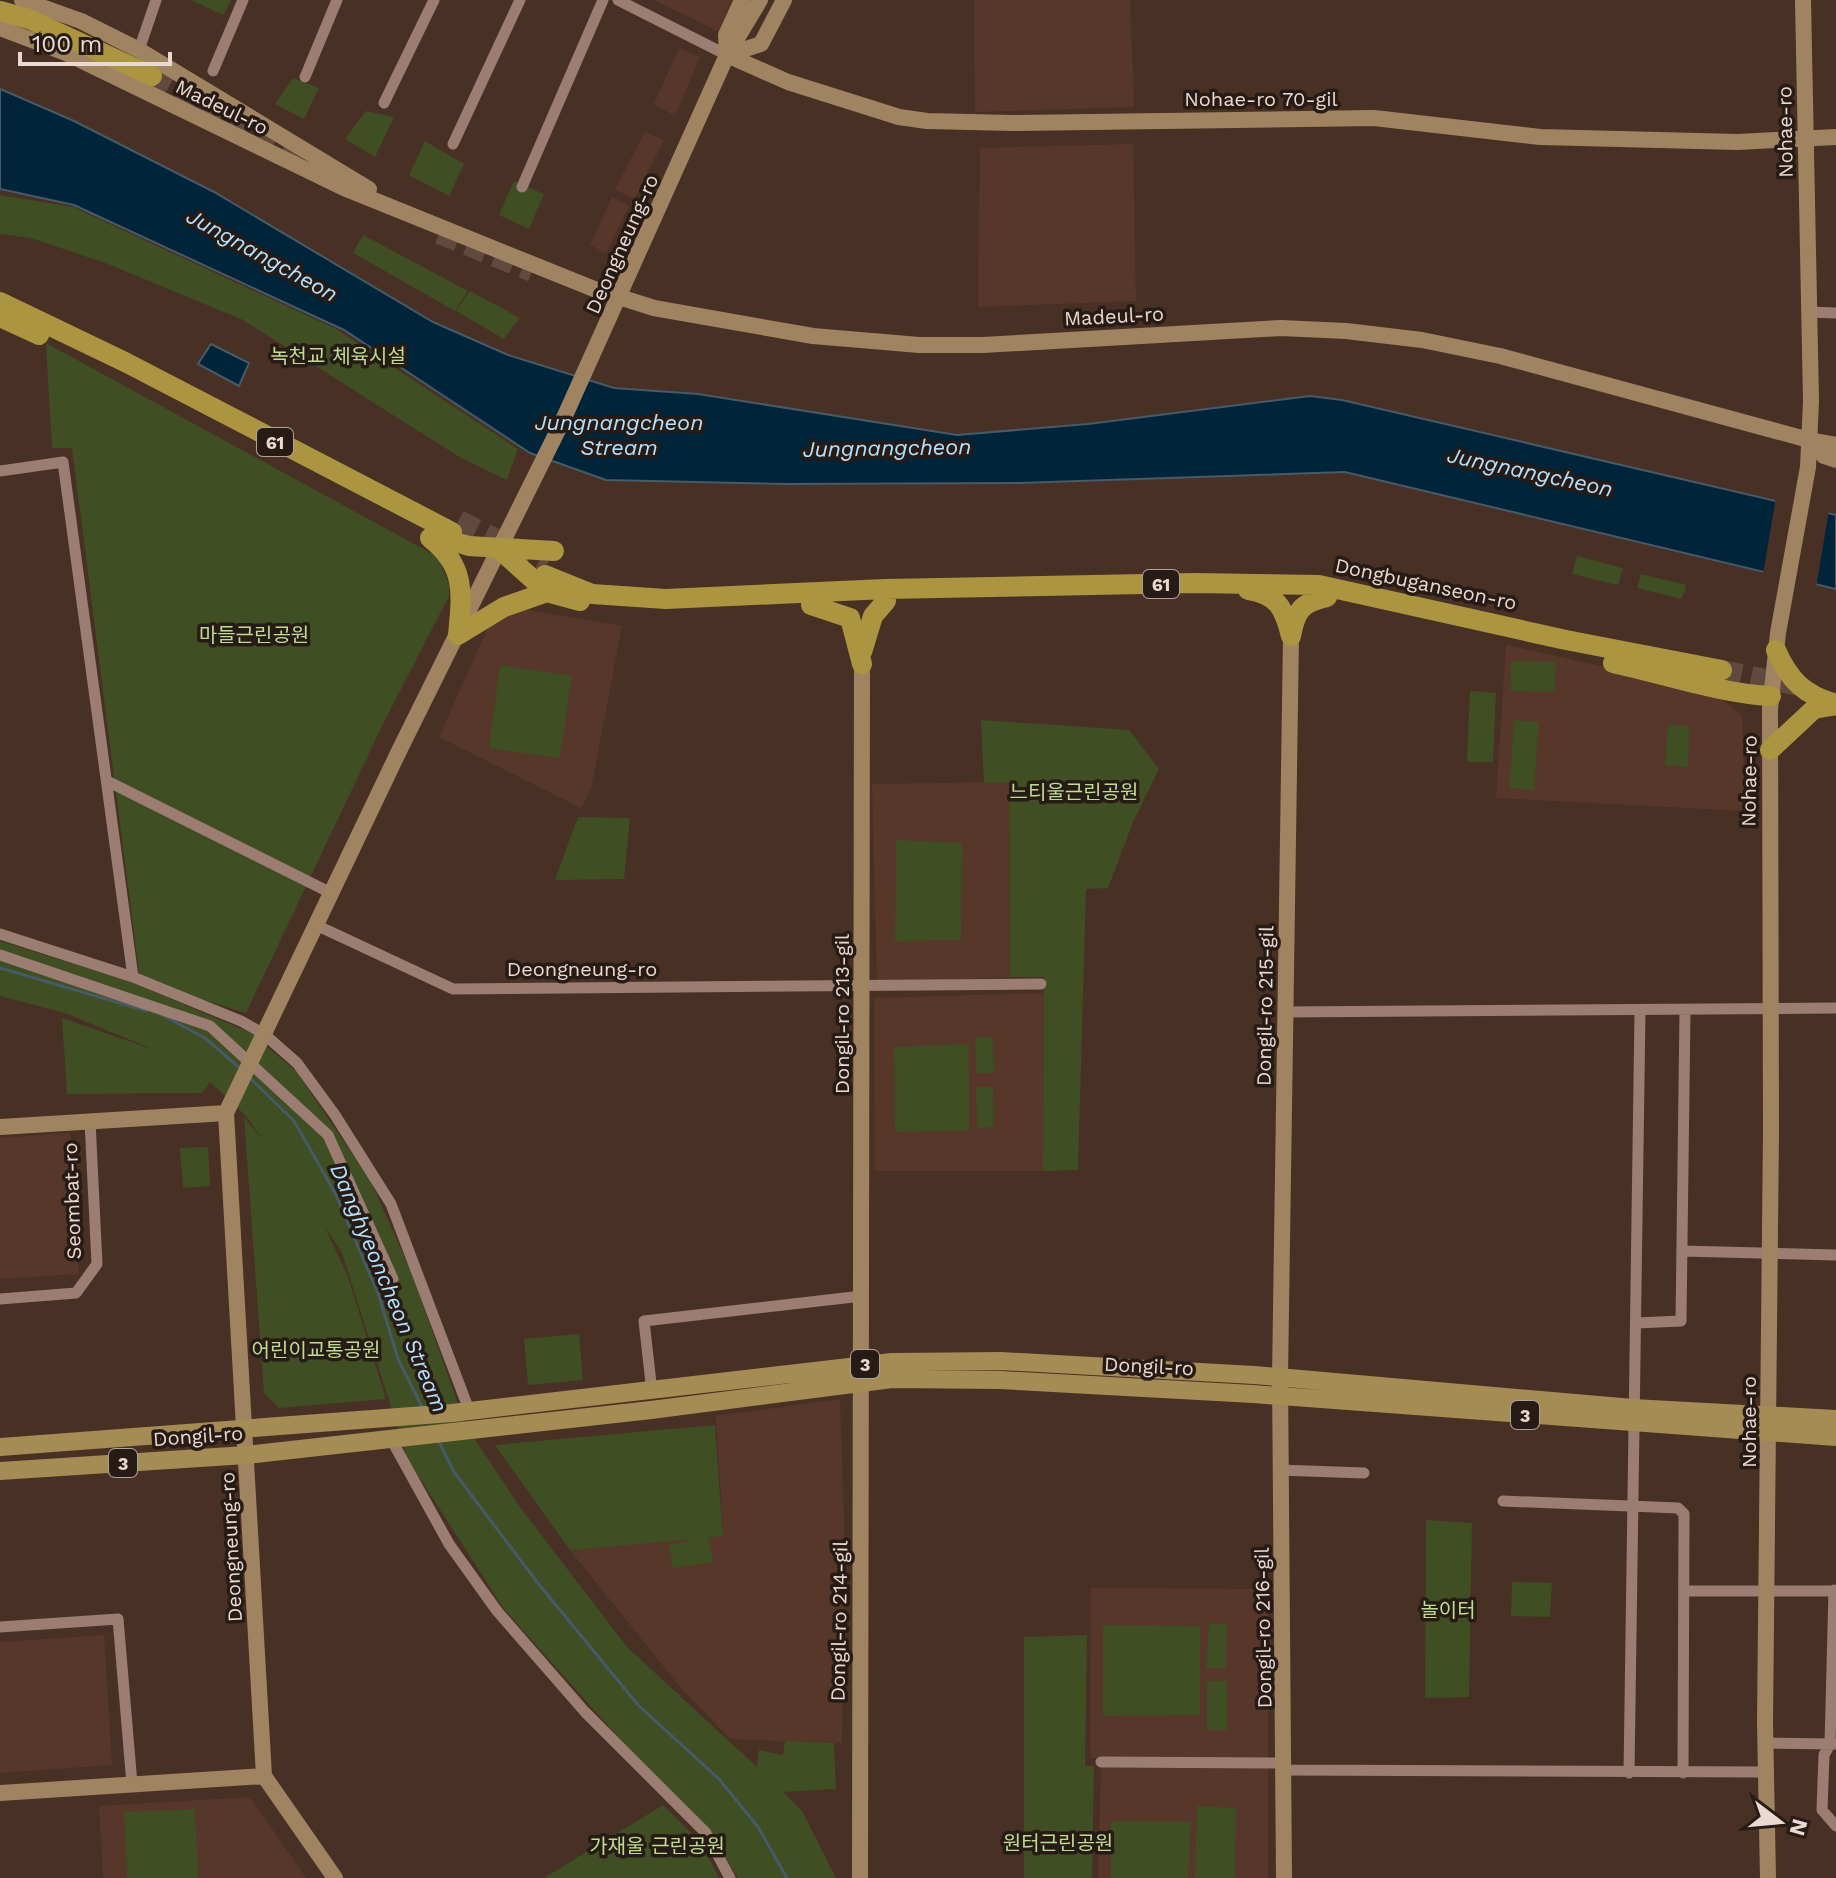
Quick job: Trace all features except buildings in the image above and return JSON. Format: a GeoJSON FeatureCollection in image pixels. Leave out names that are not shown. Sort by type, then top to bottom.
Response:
{"type":"FeatureCollection","features":[{"type":"Feature","properties":{"kind":"highway"},"geometry":{"type":"LineString","coordinates":[[0,11],[41,25],[152,76]]}},
{"type":"Feature","properties":{"kind":"highway","name":"61"},"geometry":{"type":"LineString","coordinates":[[0,302],[287,435],[456,526],[158,382],[125,362]]}},
{"type":"Feature","properties":{"kind":"highway"},"geometry":{"type":"LineString","coordinates":[[0,317],[45,338],[79,340]]}},
{"type":"Feature","properties":{"kind":"highway"},"geometry":{"type":"LineString","coordinates":[[158,382],[229,431],[419,530],[460,545],[498,548],[548,571],[594,604],[635,609],[741,609],[808,599],[886,601],[1019,596],[1074,586]]}},
{"type":"Feature","properties":{"kind":"highway"},"geometry":{"type":"LineString","coordinates":[[419,530],[452,557],[461,602],[458,635]]}},
{"type":"Feature","properties":{"kind":"highway"},"geometry":{"type":"LineString","coordinates":[[498,548],[548,571]]}},
{"type":"Feature","properties":{"kind":"highway"},"geometry":{"type":"LineString","coordinates":[[458,635],[504,607],[548,571]]}},
{"type":"Feature","properties":{"kind":"highway","name":"Dongbuganseon-ro"},"geometry":{"type":"LineString","coordinates":[[548,571],[631,590],[779,593],[808,599],[1074,586],[1286,583],[1346,590],[1566,640],[1722,670]]}},
{"type":"Feature","properties":{"kind":"highway","name":"Dongbuganseon-ro"},"geometry":{"type":"LineString","coordinates":[[548,571],[592,594],[679,599],[779,593]]}},
{"type":"Feature","properties":{"kind":"highway"},"geometry":{"type":"LineString","coordinates":[[1213,583],[1265,593],[1327,597],[1711,684],[1739,695],[1771,696]]}},
{"type":"Feature","properties":{"kind":"highway"},"geometry":{"type":"LineString","coordinates":[[1265,593],[1281,603],[1291,636]]}},
{"type":"Feature","properties":{"kind":"highway"},"geometry":{"type":"LineString","coordinates":[[1291,636],[1299,608],[1305,602],[1327,597]]}},
{"type":"Feature","properties":{"kind":"highway"},"geometry":{"type":"LineString","coordinates":[[679,599],[741,609]]}},
{"type":"Feature","properties":{"kind":"highway"},"geometry":{"type":"LineString","coordinates":[[808,599],[850,618],[862,664]]}},
{"type":"Feature","properties":{"kind":"highway"},"geometry":{"type":"LineString","coordinates":[[862,664],[865,634],[873,616],[886,601]]}},
{"type":"Feature","properties":{"kind":"highway"},"geometry":{"type":"LineString","coordinates":[[1777,641],[1795,684],[1808,694],[1834,698]]}},
{"type":"Feature","properties":{"kind":"highway"},"geometry":{"type":"LineString","coordinates":[[1770,750],[1814,709],[1834,698]]}},
{"type":"Feature","properties":{"kind":"main road","name":"Madeul-ro"},"geometry":{"type":"LineString","coordinates":[[22,0],[81,21],[139,50],[426,222]]}},
{"type":"Feature","properties":{"kind":"main road"},"geometry":{"type":"LineString","coordinates":[[742,0],[726,35],[727,55],[761,44],[784,0]]}},
{"type":"Feature","properties":{"kind":"main road","name":"Deongneung-ro"},"geometry":{"type":"LineString","coordinates":[[264,1776],[226,1113],[606,328],[727,55],[760,0]]}},
{"type":"Feature","properties":{"kind":"main road","name":"Nohae-ro"},"geometry":{"type":"LineString","coordinates":[[1768,1878],[1765,1743],[1770,1424],[1771,696],[1777,641],[1808,467],[1803,0]]}},
{"type":"Feature","properties":{"kind":"main road","name":"Madeul-ro"},"geometry":{"type":"LineString","coordinates":[[0,28],[66,53],[301,168],[426,222],[620,298],[692,316],[813,336],[919,345],[983,345],[1281,328],[1422,340],[1500,356],[1836,445]]}},
{"type":"Feature","properties":{"kind":"main road","name":"Nohae-ro 70-gil"},"geometry":{"type":"LineString","coordinates":[[727,55],[788,82],[899,117],[927,121],[1387,119],[1540,137],[1738,142],[1836,137]]}},
{"type":"Feature","properties":{"kind":"main road"},"geometry":{"type":"LineString","coordinates":[[200,119],[210,122],[219,118],[222,106],[217,98]]}},
{"type":"Feature","properties":{"kind":"main road","name":"Madeul-ro"},"geometry":{"type":"LineString","coordinates":[[1809,440],[1824,456],[1836,460]]}},
{"type":"Feature","properties":{"kind":"main road","name":"Dongil-ro 215-gil"},"geometry":{"type":"LineString","coordinates":[[1280,1377],[1291,636]]}},
{"type":"Feature","properties":{"kind":"main road","name":"Dongil-ro 213-gil"},"geometry":{"type":"LineString","coordinates":[[862,664],[862,1374]]}},
{"type":"Feature","properties":{"kind":"main road","name":"Seombat-ro"},"geometry":{"type":"LineString","coordinates":[[0,1127],[226,1113]]}},
{"type":"Feature","properties":{"kind":"main road","name":"Dongil-ro"},"geometry":{"type":"LineString","coordinates":[[0,1447],[461,1412],[1001,1361],[1280,1377],[1633,1415]]}},
{"type":"Feature","properties":{"kind":"main road","name":"Dongil-ro"},"geometry":{"type":"LineString","coordinates":[[0,1471],[246,1455],[461,1431],[862,1374],[892,1379],[1000,1380],[1633,1415],[1770,1424],[1836,1437]]}},
{"type":"Feature","properties":{"kind":"main road","name":"Dongil-ro 214-gil"},"geometry":{"type":"LineString","coordinates":[[860,1878],[857,1814],[862,1374]]}},
{"type":"Feature","properties":{"kind":"main road","name":"Dongil-ro 216-gil"},"geometry":{"type":"LineString","coordinates":[[1280,1377],[1284,1878]]}},
{"type":"Feature","properties":{"kind":"main road","name":"Dongil-ro"},"geometry":{"type":"LineString","coordinates":[[1770,1424],[1836,1419]]}},
{"type":"Feature","properties":{"kind":"main road"},"geometry":{"type":"LineString","coordinates":[[0,1793],[264,1776],[335,1878]]}},
{"type":"Feature","properties":{"kind":"street"},"geometry":{"type":"LineString","coordinates":[[139,50],[156,0]]}},
{"type":"Feature","properties":{"kind":"street"},"geometry":{"type":"LineString","coordinates":[[213,71],[243,0]]}},
{"type":"Feature","properties":{"kind":"street"},"geometry":{"type":"LineString","coordinates":[[305,77],[337,0]]}},
{"type":"Feature","properties":{"kind":"street"},"geometry":{"type":"LineString","coordinates":[[384,103],[434,0]]}},
{"type":"Feature","properties":{"kind":"street"},"geometry":{"type":"LineString","coordinates":[[453,144],[520,0]]}},
{"type":"Feature","properties":{"kind":"street"},"geometry":{"type":"LineString","coordinates":[[522,187],[603,0]]}},
{"type":"Feature","properties":{"kind":"street"},"geometry":{"type":"LineString","coordinates":[[618,0],[727,55]]}},
{"type":"Feature","properties":{"kind":"street"},"geometry":{"type":"LineString","coordinates":[[1808,312],[1836,313]]}},
{"type":"Feature","properties":{"kind":"street"},"geometry":{"type":"LineString","coordinates":[[0,471],[63,462],[133,977]]}},
{"type":"Feature","properties":{"kind":"street"},"geometry":{"type":"LineString","coordinates":[[107,781],[331,893]]}},
{"type":"Feature","properties":{"kind":"street","name":"Deongneung-ro"},"geometry":{"type":"LineString","coordinates":[[316,925],[453,989],[862,988],[1041,984]]}},
{"type":"Feature","properties":{"kind":"street"},"geometry":{"type":"LineString","coordinates":[[0,934],[133,977],[261,1040],[297,1063],[328,1104],[391,1204],[461,1412]]}},
{"type":"Feature","properties":{"kind":"street"},"geometry":{"type":"LineString","coordinates":[[0,955],[210,1026],[328,1135],[393,1279]]}},
{"type":"Feature","properties":{"kind":"street"},"geometry":{"type":"LineString","coordinates":[[1284,1012],[1836,1008]]}},
{"type":"Feature","properties":{"kind":"street"},"geometry":{"type":"LineString","coordinates":[[1629,1773],[1640,1011]]}},
{"type":"Feature","properties":{"kind":"street"},"geometry":{"type":"LineString","coordinates":[[1637,1323],[1681,1321],[1685,1011]]}},
{"type":"Feature","properties":{"kind":"street","name":"Seombat-ro"},"geometry":{"type":"LineString","coordinates":[[0,1299],[76,1293],[97,1264],[90,1121]]}},
{"type":"Feature","properties":{"kind":"street"},"geometry":{"type":"LineString","coordinates":[[1682,1251],[1836,1255]]}},
{"type":"Feature","properties":{"kind":"street"},"geometry":{"type":"LineString","coordinates":[[652,1392],[644,1321],[862,1296]]}},
{"type":"Feature","properties":{"kind":"street"},"geometry":{"type":"LineString","coordinates":[[395,1438],[449,1544],[497,1611],[585,1712],[706,1833],[730,1878]]}},
{"type":"Feature","properties":{"kind":"street"},"geometry":{"type":"LineString","coordinates":[[1279,1470],[1364,1473]]}},
{"type":"Feature","properties":{"kind":"street"},"geometry":{"type":"LineString","coordinates":[[1503,1501],[1678,1508],[1684,1514],[1683,1773]]}},
{"type":"Feature","properties":{"kind":"street"},"geometry":{"type":"LineString","coordinates":[[1684,1591],[1835,1590],[1833,1744],[1824,1755],[1822,1810],[1836,1826]]}},
{"type":"Feature","properties":{"kind":"street"},"geometry":{"type":"LineString","coordinates":[[0,1627],[118,1619],[132,1784]]}},
{"type":"Feature","properties":{"kind":"street"},"geometry":{"type":"LineString","coordinates":[[1765,1743],[1833,1744]]}},
{"type":"Feature","properties":{"kind":"street"},"geometry":{"type":"LineString","coordinates":[[1101,1762],[1629,1773],[1766,1772]]}},
{"type":"Feature","properties":{"kind":"shaded area"},"geometry":{"type":"Polygon","coordinates":[[[654,0],[731,0],[719,32],[654,0]]]}},
{"type":"Feature","properties":{"kind":"shaded area"},"geometry":{"type":"Polygon","coordinates":[[[974,0],[1130,0],[1134,107],[975,112],[974,0]]]}},
{"type":"Feature","properties":{"kind":"shaded area"},"geometry":{"type":"Polygon","coordinates":[[[679,48],[700,57],[675,116],[654,104],[679,48]]]}},
{"type":"Feature","properties":{"kind":"shaded area"},"geometry":{"type":"Polygon","coordinates":[[[645,132],[664,140],[634,200],[615,189],[645,132]]]}},
{"type":"Feature","properties":{"kind":"shaded area"},"geometry":{"type":"Polygon","coordinates":[[[1133,144],[1136,301],[978,307],[980,148],[1133,144]]]}},
{"type":"Feature","properties":{"kind":"shaded area"},"geometry":{"type":"Polygon","coordinates":[[[612,197],[629,206],[606,253],[590,245],[612,197]]]}},
{"type":"Feature","properties":{"kind":"shaded area"},"geometry":{"type":"Polygon","coordinates":[[[523,609],[622,626],[591,789],[581,808],[439,737],[489,625],[523,609]]]}},
{"type":"Feature","properties":{"kind":"shaded area"},"geometry":{"type":"Polygon","coordinates":[[[1506,645],[1667,680],[1717,696],[1742,715],[1745,811],[1496,798],[1506,645]]]}},
{"type":"Feature","properties":{"kind":"shaded area"},"geometry":{"type":"Polygon","coordinates":[[[1009,782],[1010,977],[877,982],[872,784],[1009,782]]]}},
{"type":"Feature","properties":{"kind":"shaded area"},"geometry":{"type":"Polygon","coordinates":[[[1044,993],[1043,1171],[875,1171],[874,998],[1044,993]]]}},
{"type":"Feature","properties":{"kind":"shaded area"},"geometry":{"type":"Polygon","coordinates":[[[70,1133],[79,1274],[0,1279],[0,1138],[70,1133]]]}},
{"type":"Feature","properties":{"kind":"shaded area"},"geometry":{"type":"Polygon","coordinates":[[[840,1399],[844,1518],[842,1743],[730,1739],[680,1687],[570,1550],[723,1531],[716,1416],[840,1399]]]}},
{"type":"Feature","properties":{"kind":"shaded area"},"geometry":{"type":"Polygon","coordinates":[[[1091,1588],[1268,1589],[1268,1758],[1090,1758],[1091,1588]]]}},
{"type":"Feature","properties":{"kind":"shaded area"},"geometry":{"type":"Polygon","coordinates":[[[104,1635],[112,1765],[0,1773],[0,1642],[104,1635]]]}},
{"type":"Feature","properties":{"kind":"shaded area"},"geometry":{"type":"Polygon","coordinates":[[[1101,1768],[1268,1768],[1268,1878],[1098,1878],[1101,1768]]]}},
{"type":"Feature","properties":{"kind":"shaded area"},"geometry":{"type":"Polygon","coordinates":[[[250,1797],[306,1878],[103,1878],[99,1806],[250,1797]]]}},
{"type":"Feature","properties":{"kind":"green space"},"geometry":{"type":"Polygon","coordinates":[[[191,0],[231,0],[223,15],[191,0]]]}},
{"type":"Feature","properties":{"kind":"green space"},"geometry":{"type":"Polygon","coordinates":[[[293,78],[319,88],[304,119],[275,104],[293,78]]]}},
{"type":"Feature","properties":{"kind":"green space"},"geometry":{"type":"Polygon","coordinates":[[[366,111],[394,117],[375,157],[345,139],[366,111]]]}},
{"type":"Feature","properties":{"kind":"green space"},"geometry":{"type":"Polygon","coordinates":[[[425,141],[464,164],[449,196],[409,175],[425,141]]]}},
{"type":"Feature","properties":{"kind":"green space"},"geometry":{"type":"Polygon","coordinates":[[[514,181],[544,194],[529,229],[499,215],[514,181]]]}},
{"type":"Feature","properties":{"kind":"green space","name":"녹천교 체육시설"},"geometry":{"type":"Polygon","coordinates":[[[0,195],[73,207],[336,329],[518,449],[507,480],[461,458],[243,320],[108,264],[31,238],[0,234],[0,195]]]}},
{"type":"Feature","properties":{"kind":"green space"},"geometry":{"type":"Polygon","coordinates":[[[363,235],[468,291],[455,311],[353,253],[363,235]]]}},
{"type":"Feature","properties":{"kind":"green space"},"geometry":{"type":"Polygon","coordinates":[[[470,291],[520,318],[504,339],[456,311],[470,291]]]}},
{"type":"Feature","properties":{"kind":"green space","name":"마들근린공원"},"geometry":{"type":"Polygon","coordinates":[[[46,343],[438,557],[449,584],[449,596],[382,726],[246,1013],[140,980],[72,448],[52,448],[46,343]]]}},
{"type":"Feature","properties":{"kind":"green space"},"geometry":{"type":"Polygon","coordinates":[[[1577,556],[1623,568],[1618,585],[1572,574],[1577,556]]]}},
{"type":"Feature","properties":{"kind":"green space"},"geometry":{"type":"Polygon","coordinates":[[[1641,574],[1686,585],[1682,599],[1637,588],[1641,574]]]}},
{"type":"Feature","properties":{"kind":"green space"},"geometry":{"type":"Polygon","coordinates":[[[1511,661],[1556,662],[1555,692],[1510,691],[1511,661]]]}},
{"type":"Feature","properties":{"kind":"green space"},"geometry":{"type":"Polygon","coordinates":[[[500,665],[572,676],[560,758],[489,748],[500,665]]]}},
{"type":"Feature","properties":{"kind":"green space"},"geometry":{"type":"Polygon","coordinates":[[[1470,691],[1496,693],[1493,762],[1467,762],[1470,691]]]}},
{"type":"Feature","properties":{"kind":"green space","name":"느티울근린공원"},"geometry":{"type":"Polygon","coordinates":[[[981,720],[1129,730],[1159,769],[1133,822],[1108,888],[1086,889],[1078,1170],[1043,1171],[1044,977],[1010,977],[1009,783],[984,783],[981,720]]]}},
{"type":"Feature","properties":{"kind":"green space"},"geometry":{"type":"Polygon","coordinates":[[[1514,720],[1539,722],[1534,790],[1509,788],[1514,720]]]}},
{"type":"Feature","properties":{"kind":"green space"},"geometry":{"type":"Polygon","coordinates":[[[1668,725],[1690,726],[1688,767],[1665,765],[1668,725]]]}},
{"type":"Feature","properties":{"kind":"green space"},"geometry":{"type":"Polygon","coordinates":[[[578,817],[630,818],[624,879],[555,880],[578,817]]]}},
{"type":"Feature","properties":{"kind":"green space"},"geometry":{"type":"Polygon","coordinates":[[[896,840],[962,843],[961,940],[895,941],[896,840]]]}},
{"type":"Feature","properties":{"kind":"green space","name":"어린이교통공원"},"geometry":{"type":"Polygon","coordinates":[[[0,941],[131,982],[251,1033],[296,1071],[370,1180],[411,1271],[466,1426],[520,1507],[627,1647],[757,1767],[759,1750],[783,1755],[785,1741],[834,1743],[836,1789],[783,1792],[802,1811],[836,1878],[738,1878],[725,1857],[504,1609],[408,1460],[342,1253],[325,1227],[348,1277],[386,1399],[279,1408],[264,1393],[244,1117],[264,1142],[247,1117],[210,1082],[202,1093],[67,1094],[62,1018],[157,1051],[65,1013],[0,996],[0,941]]]}},
{"type":"Feature","properties":{"kind":"green space"},"geometry":{"type":"Polygon","coordinates":[[[975,1037],[993,1037],[994,1073],[976,1073],[975,1037]]]}},
{"type":"Feature","properties":{"kind":"green space"},"geometry":{"type":"Polygon","coordinates":[[[969,1044],[969,1130],[895,1132],[894,1047],[969,1044]]]}},
{"type":"Feature","properties":{"kind":"green space"},"geometry":{"type":"Polygon","coordinates":[[[976,1087],[993,1087],[994,1127],[977,1128],[976,1087]]]}},
{"type":"Feature","properties":{"kind":"green space"},"geometry":{"type":"Polygon","coordinates":[[[208,1147],[210,1186],[183,1188],[180,1148],[208,1147]]]}},
{"type":"Feature","properties":{"kind":"green space"},"geometry":{"type":"Polygon","coordinates":[[[579,1334],[583,1380],[528,1385],[524,1339],[579,1334]]]}},
{"type":"Feature","properties":{"kind":"green space"},"geometry":{"type":"Polygon","coordinates":[[[715,1425],[723,1536],[708,1538],[714,1562],[672,1568],[669,1545],[695,1539],[570,1550],[495,1445],[715,1425]]]}},
{"type":"Feature","properties":{"kind":"green space","name":"놀이터"},"geometry":{"type":"Polygon","coordinates":[[[1426,1520],[1472,1523],[1469,1697],[1425,1698],[1426,1520]]]}},
{"type":"Feature","properties":{"kind":"green space"},"geometry":{"type":"Polygon","coordinates":[[[1512,1582],[1552,1583],[1550,1617],[1511,1616],[1512,1582]]]}},
{"type":"Feature","properties":{"kind":"green space"},"geometry":{"type":"Polygon","coordinates":[[[1209,1623],[1227,1624],[1226,1668],[1206,1668],[1209,1623]]]}},
{"type":"Feature","properties":{"kind":"green space"},"geometry":{"type":"Polygon","coordinates":[[[1103,1625],[1200,1626],[1200,1715],[1103,1716],[1103,1625]]]}},
{"type":"Feature","properties":{"kind":"green space","name":"원터근린공원"},"geometry":{"type":"Polygon","coordinates":[[[1087,1635],[1085,1766],[1094,1766],[1092,1878],[1024,1878],[1024,1637],[1087,1635]]]}},
{"type":"Feature","properties":{"kind":"green space"},"geometry":{"type":"Polygon","coordinates":[[[1207,1681],[1227,1681],[1227,1730],[1207,1730],[1207,1681]]]}},
{"type":"Feature","properties":{"kind":"green space","name":"가재울 근린공원"},"geometry":{"type":"Polygon","coordinates":[[[663,1805],[702,1844],[719,1878],[544,1878],[663,1805]]]}},
{"type":"Feature","properties":{"kind":"green space"},"geometry":{"type":"Polygon","coordinates":[[[1197,1806],[1236,1808],[1235,1878],[1195,1878],[1197,1806]]]}},
{"type":"Feature","properties":{"kind":"green space"},"geometry":{"type":"Polygon","coordinates":[[[195,1809],[198,1878],[127,1878],[124,1812],[195,1809]]]}},
{"type":"Feature","properties":{"kind":"green space"},"geometry":{"type":"Polygon","coordinates":[[[1111,1821],[1191,1822],[1188,1878],[1111,1878],[1111,1821]]]}},
{"type":"Feature","properties":{"kind":"water","name":"Jungnangcheon Stream"},"geometry":{"type":"Polygon","coordinates":[[[0,89],[74,121],[214,192],[433,322],[508,355],[614,388],[698,394],[957,435],[1088,424],[1310,396],[1342,400],[1836,515],[1836,589],[1345,472],[1019,483],[786,484],[606,480],[530,453],[344,330],[74,205],[0,189],[0,89]]]}},
{"type":"Feature","properties":{"kind":"water"},"geometry":{"type":"Polygon","coordinates":[[[211,344],[249,363],[239,386],[198,364],[211,344]]]}},
{"type":"Feature","properties":{"kind":"pier"},"geometry":{"type":"Polygon","coordinates":[[[1776,497],[1829,510],[1816,588],[1763,574],[1776,497]]]}},
{"type":"Feature","properties":{"kind":"waterway","name":"Danghyeoncheon Stream"},"geometry":{"type":"LineString","coordinates":[[0,968],[147,1011]]}},
{"type":"Feature","properties":{"kind":"waterway","name":"Danghyeoncheon Stream"},"geometry":{"type":"LineString","coordinates":[[162,1015],[205,1038],[241,1069]]}},
{"type":"Feature","properties":{"kind":"waterway","name":"Danghyeoncheon Stream"},"geometry":{"type":"LineString","coordinates":[[249,1077],[294,1121],[335,1193],[378,1293],[398,1359],[422,1407]]}},
{"type":"Feature","properties":{"kind":"waterway","name":"Danghyeoncheon Stream"},"geometry":{"type":"LineString","coordinates":[[439,1442],[454,1472],[537,1582],[638,1705],[719,1779],[758,1827],[787,1878]]}},
{"type":"Feature","properties":{"kind":"tunnel"},"geometry":{"type":"LineString","coordinates":[[152,76],[331,175]]}},
{"type":"Feature","properties":{"kind":"tunnel"},"geometry":{"type":"LineString","coordinates":[[439,234],[532,272]]}},
{"type":"Feature","properties":{"kind":"tunnel"},"geometry":{"type":"LineString","coordinates":[[459,520],[547,564]]}},
{"type":"Feature","properties":{"kind":"tunnel"},"geometry":{"type":"LineString","coordinates":[[1722,670],[1809,688]]}},
{"type":"Feature","properties":{"kind":"water label","name":"Jungnangcheon"},"geometry":{"type":"Point","coordinates":[262,255]}},
{"type":"Feature","properties":{"kind":"water label","name":"Jungnangcheon"},"geometry":{"type":"Point","coordinates":[887,448]}},
{"type":"Feature","properties":{"kind":"water label","name":"Jungnangcheon"},"geometry":{"type":"Point","coordinates":[1530,472]}}]}
